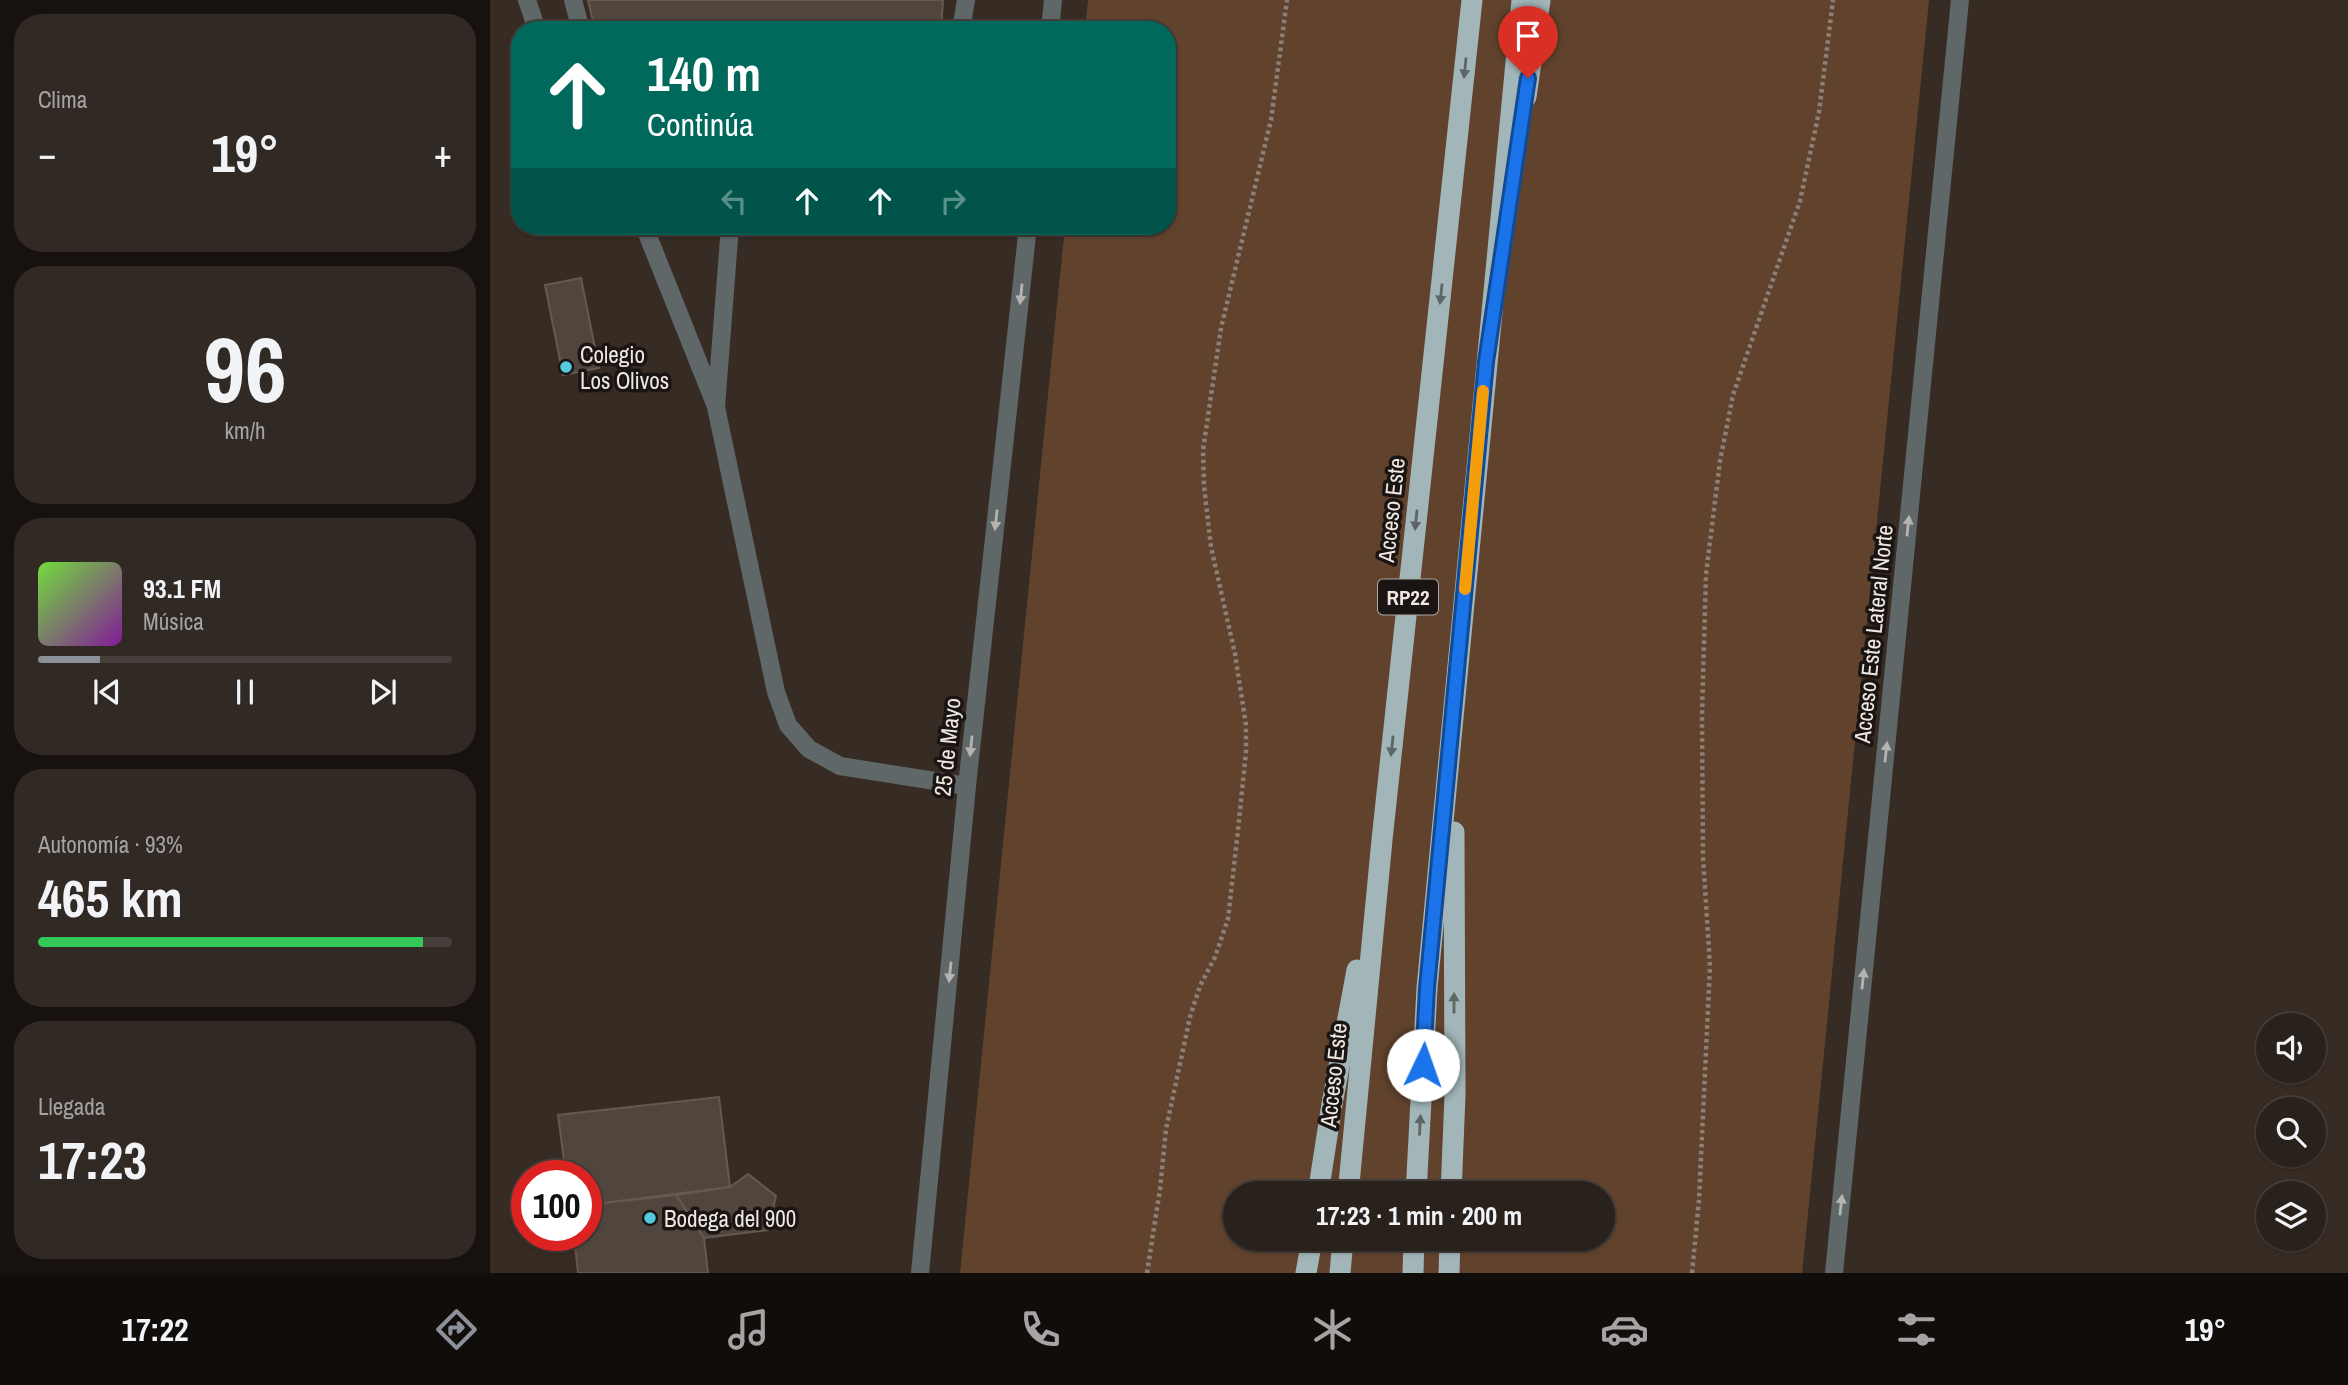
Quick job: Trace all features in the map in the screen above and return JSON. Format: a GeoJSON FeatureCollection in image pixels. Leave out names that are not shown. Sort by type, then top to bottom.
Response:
{"type":"FeatureCollection","features":[{"type":"Feature","properties":{"kind":"highway","name":"Acceso Este"},"geometry":{"type":"LineString","coordinates":[[1349,1181],[1382,840],[1472,0]]}},
{"type":"Feature","properties":{"kind":"highway","name":"RP22"},"geometry":{"type":"LineString","coordinates":[[1417,1181],[1427,988],[1522,0]]}},
{"type":"Feature","properties":{"kind":"highway"},"geometry":{"type":"LineString","coordinates":[[1486,362],[1540,0]]}},
{"type":"Feature","properties":{"kind":"highway"},"geometry":{"type":"LineString","coordinates":[[1452,1181],[1455,1096],[1454,709]]}},
{"type":"Feature","properties":{"kind":"highway"},"geometry":{"type":"LineString","coordinates":[[1320,1181],[1382,840]]}},
{"type":"Feature","properties":{"kind":"highway"},"geometry":{"type":"LineString","coordinates":[[1306,1273],[1309,1251]]}},
{"type":"Feature","properties":{"kind":"highway"},"geometry":{"type":"LineString","coordinates":[[1340,1273],[1342,1251]]}},
{"type":"Feature","properties":{"kind":"highway"},"geometry":{"type":"LineString","coordinates":[[1413,1273],[1414,1251]]}},
{"type":"Feature","properties":{"kind":"highway"},"geometry":{"type":"LineString","coordinates":[[1449,1273],[1450,1251]]}},
{"type":"Feature","properties":{"kind":"street"},"geometry":{"type":"LineString","coordinates":[[527,0],[534,21]]}},
{"type":"Feature","properties":{"kind":"street"},"geometry":{"type":"LineString","coordinates":[[573,0],[579,21]]}},
{"type":"Feature","properties":{"kind":"street"},"geometry":{"type":"LineString","coordinates":[[962,21],[966,0]]}},
{"type":"Feature","properties":{"kind":"street"},"geometry":{"type":"LineString","coordinates":[[1051,21],[1053,0]]}},
{"type":"Feature","properties":{"kind":"street","name":"Acceso Este Lateral Norte"},"geometry":{"type":"LineString","coordinates":[[1834,1273],[1960,0]]}},
{"type":"Feature","properties":{"kind":"street"},"geometry":{"type":"LineString","coordinates":[[648,235],[716,407],[776,692],[788,725],[809,749],[839,766],[967,786]]}},
{"type":"Feature","properties":{"kind":"street"},"geometry":{"type":"LineString","coordinates":[[716,407],[729,235]]}},
{"type":"Feature","properties":{"kind":"street","name":"25 de Mayo"},"geometry":{"type":"LineString","coordinates":[[920,1273],[967,786],[1027,235]]}},
{"type":"Feature","properties":{"kind":"path"},"geometry":{"type":"LineString","coordinates":[[1147,1273],[1166,1129],[1190,1017],[1228,919],[1238,830],[1246,725],[1235,654],[1217,584],[1211,547],[1203,450],[1220,328],[1271,120],[1287,0]]}},
{"type":"Feature","properties":{"kind":"path"},"geometry":{"type":"LineString","coordinates":[[1692,1273],[1699,1200],[1710,966],[1703,858],[1702,739],[1706,574],[1720,461],[1733,395],[1800,201],[1819,111],[1833,0]]}},
{"type":"Feature","properties":{"kind":"shaded area"},"geometry":{"type":"Polygon","coordinates":[[[1088,0],[1929,0],[1802,1273],[960,1273],[1064,235],[1176,235],[1176,21],[1086,21],[1088,0]]]}},
{"type":"Feature","properties":{"kind":"building"},"geometry":{"type":"Polygon","coordinates":[[[588,0],[943,0],[942,21],[593,21],[588,0]]]}},
{"type":"Feature","properties":{"kind":"building"},"geometry":{"type":"Polygon","coordinates":[[[581,278],[599,368],[563,375],[545,285],[581,278]]]}},
{"type":"Feature","properties":{"kind":"building"},"geometry":{"type":"Polygon","coordinates":[[[719,1097],[730,1187],[602,1203],[602,1160],[564,1160],[558,1115],[719,1097]]]}},
{"type":"Feature","properties":{"kind":"building"},"geometry":{"type":"Polygon","coordinates":[[[748,1174],[776,1196],[768,1230],[704,1238],[676,1195],[730,1187],[748,1174]]]}},
{"type":"Feature","properties":{"kind":"building"},"geometry":{"type":"Polygon","coordinates":[[[676,1195],[704,1238],[708,1273],[578,1273],[576,1251],[602,1251],[602,1203],[676,1195]]]}},
{"type":"Feature","properties":{"kind":"slow traffic"},"geometry":{"type":"LineString","coordinates":[[1465,589],[1483,391]]}},
{"type":"Feature","properties":{"kind":"place","name":"Colegio Los Olivos"},"geometry":{"type":"Point","coordinates":[566,367]}},
{"type":"Feature","properties":{"kind":"place","name":"Bodega del 900"},"geometry":{"type":"Point","coordinates":[650,1218]}},
{"type":"Feature","properties":{"kind":"route"},"geometry":{"type":"LineString","coordinates":[[1423,1065],[1427,988],[1486,362],[1528,78]]}}]}
